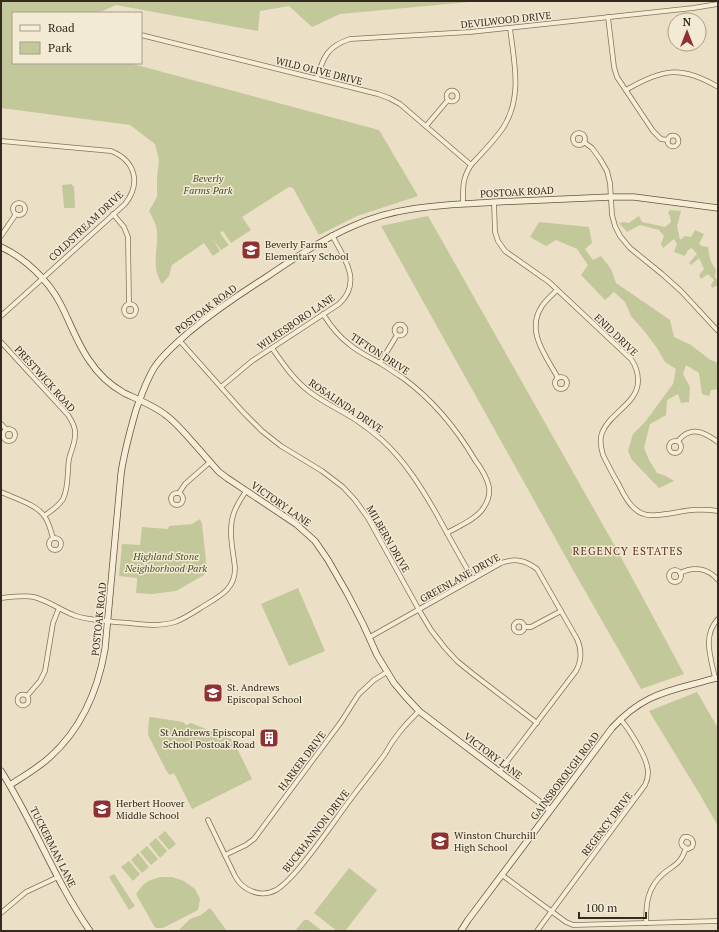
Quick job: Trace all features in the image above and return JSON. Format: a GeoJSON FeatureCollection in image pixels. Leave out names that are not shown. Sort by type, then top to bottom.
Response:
{"type":"FeatureCollection","features":[{"type":"Feature","properties":{"kind":"street","name":"DEVILWOOD DRIVE"},"geometry":{"type":"LineString","coordinates":[[317,78],[321,64],[328,52],[342,41],[350,39],[470,32],[718,4]]}},
{"type":"Feature","properties":{"kind":"street"},"geometry":{"type":"LineString","coordinates":[[608,17],[617,77],[653,131],[661,138],[668,140]]}},
{"type":"Feature","properties":{"kind":"street"},"geometry":{"type":"LineString","coordinates":[[463,203],[463,185],[465,176],[471,165],[504,127],[513,106],[516,78],[510,28]]}},
{"type":"Feature","properties":{"kind":"street","name":"WILD OLIVE DRIVE"},"geometry":{"type":"LineString","coordinates":[[142,35],[317,78],[389,98],[400,104],[471,165]]}},
{"type":"Feature","properties":{"kind":"street"},"geometry":{"type":"LineString","coordinates":[[626,90],[645,79],[672,72],[695,75],[718,87]]}},
{"type":"Feature","properties":{"kind":"street"},"geometry":{"type":"LineString","coordinates":[[426,126],[448,100]]}},
{"type":"Feature","properties":{"kind":"street","name":"COLDSTREAM DRIVE"},"geometry":{"type":"LineString","coordinates":[[1,141],[111,151],[122,156],[128,162],[133,170],[134,178],[133,191],[128,200],[1,316]]}},
{"type":"Feature","properties":{"kind":"street"},"geometry":{"type":"LineString","coordinates":[[584,142],[592,148],[605,166],[609,177],[613,221],[623,241],[681,291],[718,331]]}},
{"type":"Feature","properties":{"kind":"street","name":"POSTOAK ROAD"},"geometry":{"type":"LineString","coordinates":[[10,785],[39,766],[63,743],[81,718],[100,675],[106,649],[123,461],[128,436],[146,383],[161,358],[179,340],[226,303],[332,235],[354,225],[396,212],[443,204],[611,197],[634,197],[718,208]]}},
{"type":"Feature","properties":{"kind":"street","name":"ENID DRIVE"},"geometry":{"type":"LineString","coordinates":[[494,202],[495,232],[501,246],[505,251],[540,275],[557,290],[631,359],[637,370],[638,382],[634,394],[605,427],[600,441],[603,455],[629,502],[643,514],[655,516],[699,509],[718,511]]}},
{"type":"Feature","properties":{"kind":"street"},"geometry":{"type":"LineString","coordinates":[[1,236],[16,214]]}},
{"type":"Feature","properties":{"kind":"street"},"geometry":{"type":"LineString","coordinates":[[113,214],[124,227],[128,237],[129,304]]}},
{"type":"Feature","properties":{"kind":"street","name":"WILKESBORO LANE"},"geometry":{"type":"LineString","coordinates":[[221,387],[252,361],[341,302],[346,297],[351,287],[351,275],[332,235]]}},
{"type":"Feature","properties":{"kind":"street","name":"VICTORY LANE"},"geometry":{"type":"LineString","coordinates":[[1,247],[24,261],[42,279],[54,294],[83,351],[95,369],[113,386],[162,412],[170,418],[219,472],[296,524],[315,541],[356,611],[370,637],[377,655],[387,672],[402,693],[419,711],[550,810]]}},
{"type":"Feature","properties":{"kind":"street"},"geometry":{"type":"LineString","coordinates":[[557,290],[539,311],[535,330],[539,342],[558,378]]}},
{"type":"Feature","properties":{"kind":"street","name":"TIFTON DRIVE"},"geometry":{"type":"LineString","coordinates":[[323,314],[333,329],[348,344],[403,378],[437,408],[461,437],[480,467],[487,480],[489,491],[489,496],[485,506],[482,511],[475,516],[447,533]]}},
{"type":"Feature","properties":{"kind":"street"},"geometry":{"type":"LineString","coordinates":[[380,363],[397,335]]}},
{"type":"Feature","properties":{"kind":"street","name":"MILBERN DRIVE"},"geometry":{"type":"LineString","coordinates":[[179,340],[267,436],[329,476],[343,487],[355,500],[370,521],[419,610],[445,648],[457,661],[537,723]]}},
{"type":"Feature","properties":{"kind":"street","name":"PRESTWICK ROAD"},"geometry":{"type":"LineString","coordinates":[[1,342],[68,415],[74,428],[75,438],[69,460],[65,494],[57,506],[44,516]]}},
{"type":"Feature","properties":{"kind":"street","name":"ROSALINDA DRIVE"},"geometry":{"type":"LineString","coordinates":[[272,348],[289,371],[313,395],[363,424],[392,450],[413,476],[473,580]]}},
{"type":"Feature","properties":{"kind":"street"},"geometry":{"type":"LineString","coordinates":[[1,424],[6,429]]}},
{"type":"Feature","properties":{"kind":"street"},"geometry":{"type":"LineString","coordinates":[[678,441],[685,434],[696,432],[708,435],[718,442]]}},
{"type":"Feature","properties":{"kind":"street"},"geometry":{"type":"LineString","coordinates":[[179,493],[185,484],[210,462]]}},
{"type":"Feature","properties":{"kind":"street"},"geometry":{"type":"LineString","coordinates":[[1,598],[21,596],[34,597],[44,600],[76,616],[90,620],[155,625],[168,624],[182,619],[222,596],[232,583],[235,572],[231,533],[232,522],[235,509],[246,491]]}},
{"type":"Feature","properties":{"kind":"street"},"geometry":{"type":"LineString","coordinates":[[1,492],[39,510],[48,522],[53,538]]}},
{"type":"Feature","properties":{"kind":"street","name":"GREENLANE DRIVE"},"geometry":{"type":"LineString","coordinates":[[370,637],[506,561],[524,561],[539,572],[580,645],[581,659],[576,671],[500,772]]}},
{"type":"Feature","properties":{"kind":"street"},"geometry":{"type":"LineString","coordinates":[[680,573],[691,569],[700,569],[707,571],[718,580]]}},
{"type":"Feature","properties":{"kind":"street"},"geometry":{"type":"LineString","coordinates":[[26,696],[40,681],[45,671],[54,618],[60,608]]}},
{"type":"Feature","properties":{"kind":"street"},"geometry":{"type":"LineString","coordinates":[[524,627],[531,627],[561,611]]}},
{"type":"Feature","properties":{"kind":"street"},"geometry":{"type":"LineString","coordinates":[[716,678],[708,640],[712,626],[718,619]]}},
{"type":"Feature","properties":{"kind":"street","name":"HARKER DRIVE"},"geometry":{"type":"LineString","coordinates":[[225,855],[246,845],[254,839],[342,721],[359,694],[374,680],[387,672]]}},
{"type":"Feature","properties":{"kind":"street","name":"GAINSBOROUGH ROAD"},"geometry":{"type":"LineString","coordinates":[[462,931],[468,920],[620,719],[636,706],[658,695],[716,678]]}},
{"type":"Feature","properties":{"kind":"street","name":"BUCKHANNON DRIVE"},"geometry":{"type":"LineString","coordinates":[[208,820],[239,883],[253,892],[263,894],[276,890],[293,876],[385,754],[396,735],[419,711]]}},
{"type":"Feature","properties":{"kind":"street","name":"REGENCY DRIVE"},"geometry":{"type":"LineString","coordinates":[[537,931],[639,794],[647,781],[648,770],[645,759],[626,725],[620,719]]}},
{"type":"Feature","properties":{"kind":"street","name":"TUCKERMAN LANE"},"geometry":{"type":"LineString","coordinates":[[1,771],[30,822],[69,899],[90,931]]}},
{"type":"Feature","properties":{"kind":"street"},"geometry":{"type":"LineString","coordinates":[[646,923],[647,900],[650,891],[662,875],[680,860],[686,848]]}},
{"type":"Feature","properties":{"kind":"street"},"geometry":{"type":"LineString","coordinates":[[502,875],[551,912],[573,925],[718,922]]}},
{"type":"Feature","properties":{"kind":"street"},"geometry":{"type":"LineString","coordinates":[[1,913],[26,892],[58,877]]}},
{"type":"Feature","properties":{"kind":"green space","name":"Beverly Farms Park"},"geometry":{"type":"Polygon","coordinates":[[[1,1],[480,1],[340,14],[312,27],[289,6],[260,11],[258,31],[116,5],[100,12],[12,12],[12,64],[133,64],[379,130],[418,196],[357,216],[319,235],[293,188],[289,187],[242,217],[251,230],[231,243],[223,231],[220,233],[229,245],[221,250],[212,238],[220,251],[213,256],[204,243],[172,265],[169,276],[162,284],[156,265],[157,229],[149,211],[157,197],[159,160],[155,144],[130,125],[1,108],[1,1]]]}},
{"type":"Feature","properties":{"kind":"green space"},"geometry":{"type":"Polygon","coordinates":[[[71,184],[74,187],[75,208],[64,208],[62,185],[71,184]]]}},
{"type":"Feature","properties":{"kind":"green space"},"geometry":{"type":"Polygon","coordinates":[[[670,210],[681,211],[677,226],[680,240],[685,236],[691,237],[695,230],[704,234],[699,244],[708,247],[711,262],[716,270],[715,277],[718,281],[718,285],[712,288],[711,285],[714,280],[708,274],[701,279],[699,275],[704,269],[699,258],[691,265],[689,263],[697,254],[692,248],[688,250],[685,256],[674,252],[677,244],[674,239],[663,248],[661,244],[664,236],[659,230],[640,225],[627,232],[619,223],[629,223],[639,216],[642,222],[665,227],[671,222],[668,213],[670,210]]]}},
{"type":"Feature","properties":{"kind":"green space"},"geometry":{"type":"Polygon","coordinates":[[[428,216],[616,548],[684,674],[641,689],[381,226],[428,216]]]}},
{"type":"Feature","properties":{"kind":"green space"},"geometry":{"type":"Polygon","coordinates":[[[539,222],[589,227],[592,243],[585,249],[593,260],[601,256],[611,269],[616,283],[670,320],[674,337],[691,345],[709,359],[718,363],[718,389],[711,390],[709,396],[702,394],[699,373],[686,365],[683,374],[690,387],[689,402],[681,403],[678,394],[667,400],[666,415],[650,424],[644,448],[649,460],[657,473],[674,481],[659,488],[632,460],[628,451],[633,434],[645,422],[673,384],[676,369],[665,362],[657,348],[631,316],[625,302],[614,292],[605,300],[581,275],[588,265],[577,249],[556,240],[546,246],[530,237],[539,222]]]}},
{"type":"Feature","properties":{"kind":"green space","name":"Highland Stone Neighborhood Park"},"geometry":{"type":"Polygon","coordinates":[[[200,519],[202,524],[207,570],[204,575],[176,591],[152,594],[136,593],[137,578],[119,576],[122,544],[140,545],[142,527],[168,529],[169,526],[192,524],[200,519]]]}},
{"type":"Feature","properties":{"kind":"green space"},"geometry":{"type":"Polygon","coordinates":[[[298,588],[325,651],[289,666],[261,604],[298,588]]]}},
{"type":"Feature","properties":{"kind":"green space"},"geometry":{"type":"Polygon","coordinates":[[[697,692],[718,728],[718,826],[649,711],[697,692]]]}},
{"type":"Feature","properties":{"kind":"green space"},"geometry":{"type":"Polygon","coordinates":[[[151,717],[183,722],[186,725],[191,723],[238,742],[235,744],[252,779],[192,809],[174,773],[170,775],[167,772],[148,735],[149,718],[151,717]]]}},
{"type":"Feature","properties":{"kind":"green space"},"geometry":{"type":"Polygon","coordinates":[[[165,831],[176,844],[169,850],[158,837],[165,831]]]}},
{"type":"Feature","properties":{"kind":"green space"},"geometry":{"type":"Polygon","coordinates":[[[156,838],[167,851],[160,858],[149,844],[156,838]]]}},
{"type":"Feature","properties":{"kind":"green space"},"geometry":{"type":"Polygon","coordinates":[[[147,846],[158,859],[151,865],[140,852],[147,846]]]}},
{"type":"Feature","properties":{"kind":"green space"},"geometry":{"type":"Polygon","coordinates":[[[138,853],[149,867],[142,873],[131,860],[138,853]]]}},
{"type":"Feature","properties":{"kind":"green space"},"geometry":{"type":"Polygon","coordinates":[[[129,861],[140,874],[133,881],[121,867],[129,861]]]}},
{"type":"Feature","properties":{"kind":"green space"},"geometry":{"type":"Polygon","coordinates":[[[349,868],[377,890],[345,931],[337,931],[314,913],[349,868]]]}},
{"type":"Feature","properties":{"kind":"green space"},"geometry":{"type":"Polygon","coordinates":[[[114,874],[135,906],[129,910],[109,877],[114,874]]]}},
{"type":"Feature","properties":{"kind":"green space"},"geometry":{"type":"Polygon","coordinates":[[[161,877],[172,877],[184,881],[195,889],[200,899],[198,910],[163,928],[156,928],[136,894],[146,882],[161,877]]]}},
{"type":"Feature","properties":{"kind":"green space"},"geometry":{"type":"Polygon","coordinates":[[[210,908],[227,931],[178,931],[190,919],[201,915],[210,908]]]}},
{"type":"Feature","properties":{"kind":"green space"},"geometry":{"type":"Polygon","coordinates":[[[304,920],[308,920],[322,931],[295,931],[304,920]]]}},
{"type":"Feature","properties":{"kind":"place","name":"Beverly Farms Elementary School"},"geometry":{"type":"Point","coordinates":[251,250]}},
{"type":"Feature","properties":{"kind":"place","name":"St. Andrews Episcopal School"},"geometry":{"type":"Point","coordinates":[213,693]}},
{"type":"Feature","properties":{"kind":"place","name":"St Andrews Episcopal School Postoak Road"},"geometry":{"type":"Point","coordinates":[269,738]}},
{"type":"Feature","properties":{"kind":"place","name":"Herbert Hoover Middle School"},"geometry":{"type":"Point","coordinates":[102,809]}},
{"type":"Feature","properties":{"kind":"place","name":"Winston Churchill High School"},"geometry":{"type":"Point","coordinates":[440,841]}},
{"type":"Feature","properties":{"kind":"district","name":"REGENCY ESTATES"},"geometry":{"type":"Point","coordinates":[628,551]}}]}
